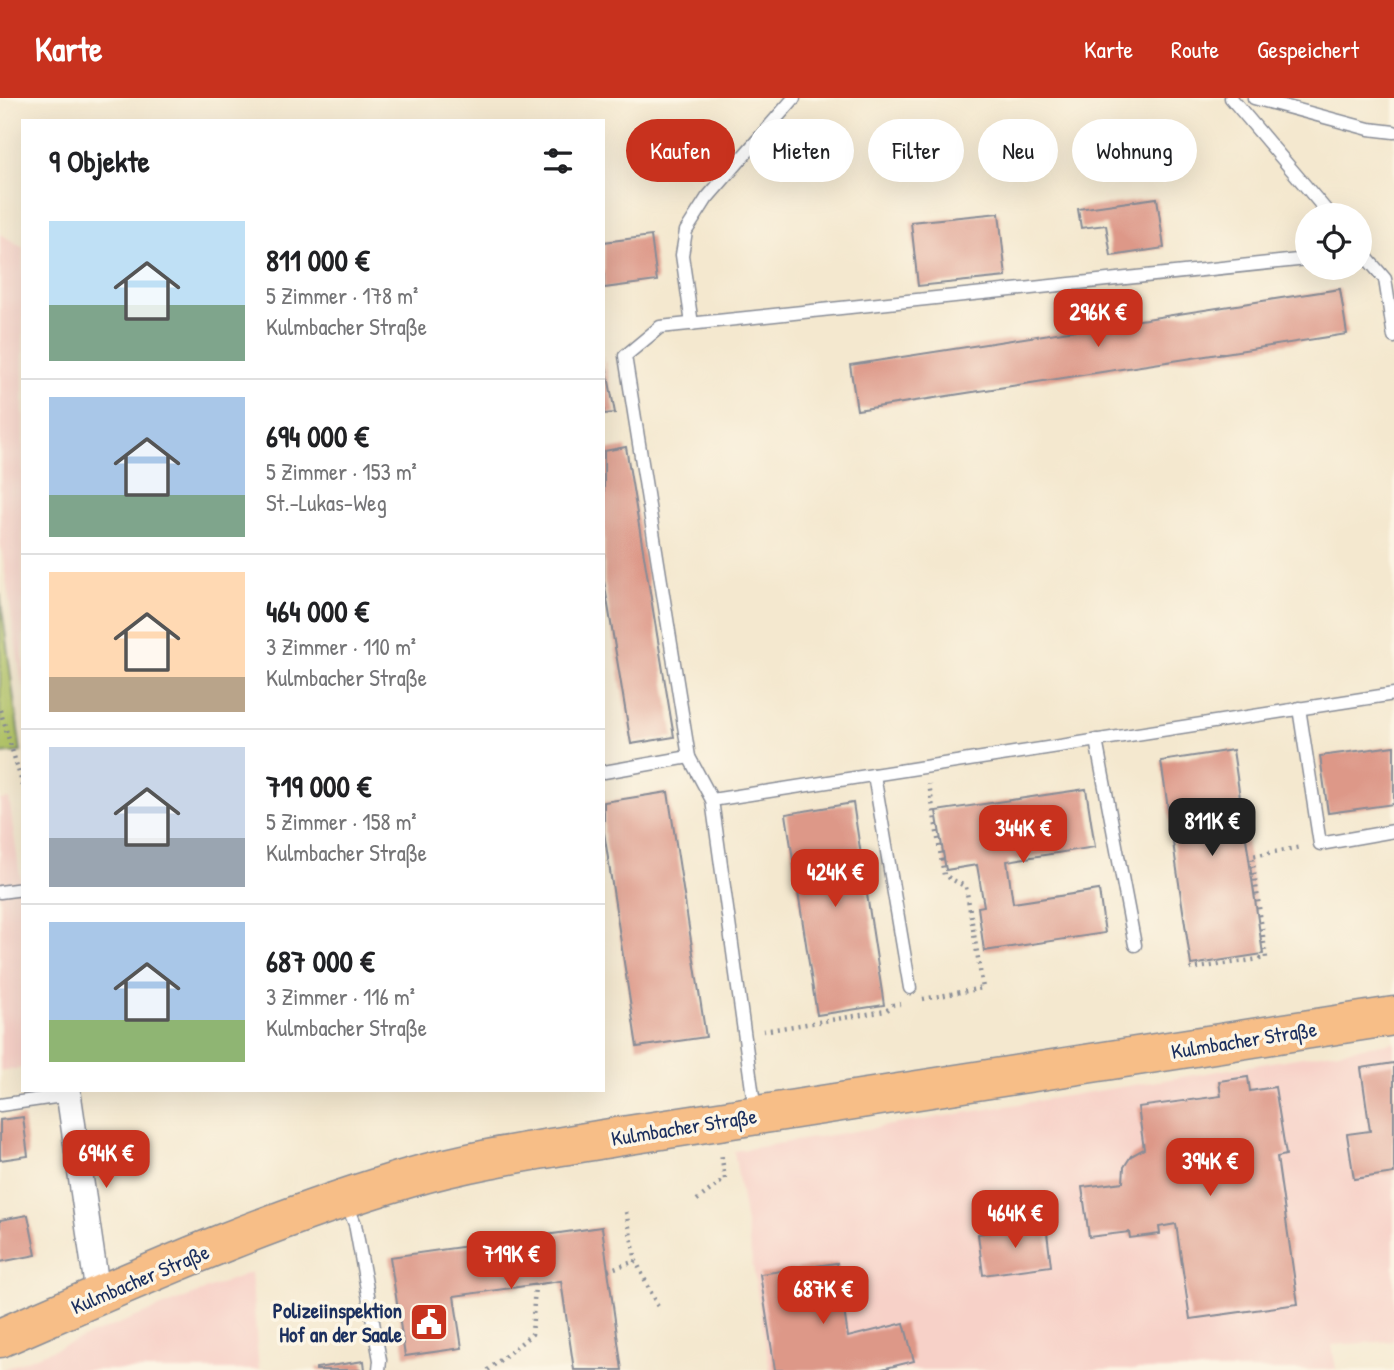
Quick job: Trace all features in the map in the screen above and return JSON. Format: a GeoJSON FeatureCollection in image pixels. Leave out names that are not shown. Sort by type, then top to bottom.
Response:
{"type":"FeatureCollection","features":[{"type":"Feature","properties":{"kind":"main road","name":"Kulmbacher Straße"},"geometry":{"type":"LineString","coordinates":[[0,1338],[257,1230],[411,1177],[495,1158],[1394,1016]]}},
{"type":"Feature","properties":{"kind":"street"},"geometry":{"type":"LineString","coordinates":[[68,1093],[98,1296]]}},
{"type":"Feature","properties":{"kind":"lane"},"geometry":{"type":"LineString","coordinates":[[692,324],[682,255],[686,231],[707,198],[794,98]]}},
{"type":"Feature","properties":{"kind":"lane"},"geometry":{"type":"LineString","coordinates":[[1231,98],[1320,203]]}},
{"type":"Feature","properties":{"kind":"lane"},"geometry":{"type":"LineString","coordinates":[[1254,98],[1369,129],[1394,132]]}},
{"type":"Feature","properties":{"kind":"lane"},"geometry":{"type":"LineString","coordinates":[[756,1116],[712,800],[689,757],[625,356],[660,327],[1295,261]]}},
{"type":"Feature","properties":{"kind":"lane"},"geometry":{"type":"LineString","coordinates":[[1372,264],[1385,279],[1394,337]]}},
{"type":"Feature","properties":{"kind":"lane"},"geometry":{"type":"LineString","coordinates":[[712,800],[1394,694]]}},
{"type":"Feature","properties":{"kind":"lane"},"geometry":{"type":"LineString","coordinates":[[1299,708],[1320,844],[1394,831]]}},
{"type":"Feature","properties":{"kind":"lane"},"geometry":{"type":"LineString","coordinates":[[1096,740],[1135,946]]}},
{"type":"Feature","properties":{"kind":"lane"},"geometry":{"type":"LineString","coordinates":[[605,772],[689,757]]}},
{"type":"Feature","properties":{"kind":"lane"},"geometry":{"type":"LineString","coordinates":[[874,775],[910,988]]}},
{"type":"Feature","properties":{"kind":"lane"},"geometry":{"type":"LineString","coordinates":[[0,892],[21,889]]}},
{"type":"Feature","properties":{"kind":"lane"},"geometry":{"type":"LineString","coordinates":[[0,1105],[68,1093]]}},
{"type":"Feature","properties":{"kind":"lane"},"geometry":{"type":"LineString","coordinates":[[345,1198],[355,1224],[380,1360],[379,1370]]}},
{"type":"Feature","properties":{"kind":"path"},"geometry":{"type":"LineString","coordinates":[[0,710],[21,779]]}},
{"type":"Feature","properties":{"kind":"path"},"geometry":{"type":"LineString","coordinates":[[1191,970],[1266,958],[1252,856],[1320,844]]}},
{"type":"Feature","properties":{"kind":"path"},"geometry":{"type":"LineString","coordinates":[[697,1200],[725,1179],[721,1150]]}},
{"type":"Feature","properties":{"kind":"path"},"geometry":{"type":"LineString","coordinates":[[626,1212],[636,1261],[658,1307]]}},
{"type":"Feature","properties":{"kind":"path"},"geometry":{"type":"LineString","coordinates":[[608,1270],[636,1261]]}},
{"type":"Feature","properties":{"kind":"path"},"geometry":{"type":"LineString","coordinates":[[488,1370],[532,1334],[535,1285]]}},
{"type":"Feature","properties":{"kind":"shaded area"},"geometry":{"type":"Polygon","coordinates":[[[0,234],[21,246],[21,678],[0,540],[0,234]]]}},
{"type":"Feature","properties":{"kind":"shaded area"},"geometry":{"type":"Polygon","coordinates":[[[9,799],[21,883],[21,1068],[0,1071],[0,800],[9,799]]]}},
{"type":"Feature","properties":{"kind":"shaded area"},"geometry":{"type":"Polygon","coordinates":[[[1394,1042],[1394,1341],[1332,1345],[1336,1370],[770,1370],[734,1151],[1394,1042]]]}},
{"type":"Feature","properties":{"kind":"shaded area"},"geometry":{"type":"Polygon","coordinates":[[[251,1272],[259,1370],[1,1370],[251,1272]]]}},
{"type":"Feature","properties":{"kind":"green space"},"geometry":{"type":"Polygon","coordinates":[[[0,593],[21,752],[0,754],[0,593]]]}},
{"type":"Feature","properties":{"kind":"building"},"geometry":{"type":"Polygon","coordinates":[[[1157,198],[1164,248],[1111,256],[1106,225],[1081,228],[1078,209],[1157,198]]]}},
{"type":"Feature","properties":{"kind":"building"},"geometry":{"type":"Polygon","coordinates":[[[999,213],[1006,277],[918,286],[911,222],[999,213]]]}},
{"type":"Feature","properties":{"kind":"building"},"geometry":{"type":"Polygon","coordinates":[[[651,236],[657,281],[605,288],[605,242],[651,236]]]}},
{"type":"Feature","properties":{"kind":"building"},"geometry":{"type":"Polygon","coordinates":[[[1340,289],[1347,334],[857,410],[850,365],[1340,289]]]}},
{"type":"Feature","properties":{"kind":"building"},"geometry":{"type":"Polygon","coordinates":[[[605,360],[615,413],[605,414],[605,360]]]}},
{"type":"Feature","properties":{"kind":"building"},"geometry":{"type":"Polygon","coordinates":[[[626,447],[674,737],[631,744],[605,587],[605,451],[626,447]]]}},
{"type":"Feature","properties":{"kind":"building"},"geometry":{"type":"Polygon","coordinates":[[[1394,746],[1394,804],[1328,813],[1320,756],[1394,746]]]}},
{"type":"Feature","properties":{"kind":"building"},"geometry":{"type":"Polygon","coordinates":[[[1233,750],[1263,954],[1191,965],[1161,761],[1233,750]]]}},
{"type":"Feature","properties":{"kind":"building"},"geometry":{"type":"Polygon","coordinates":[[[1086,789],[1095,847],[1007,861],[1013,903],[1099,890],[1105,933],[984,951],[978,907],[984,906],[977,865],[946,870],[936,811],[1086,789]]]}},
{"type":"Feature","properties":{"kind":"building"},"geometry":{"type":"Polygon","coordinates":[[[668,792],[706,1037],[637,1047],[605,839],[605,802],[668,792]]]}},
{"type":"Feature","properties":{"kind":"building"},"geometry":{"type":"Polygon","coordinates":[[[853,803],[884,1005],[817,1015],[786,814],[853,803]]]}},
{"type":"Feature","properties":{"kind":"building"},"geometry":{"type":"Polygon","coordinates":[[[1394,1063],[1394,1173],[1354,1179],[1347,1134],[1370,1131],[1361,1068],[1394,1063]]]}},
{"type":"Feature","properties":{"kind":"building"},"geometry":{"type":"Polygon","coordinates":[[[1248,1077],[1250,1091],[1275,1087],[1286,1155],[1277,1157],[1298,1304],[1190,1319],[1176,1224],[1159,1227],[1160,1234],[1130,1238],[1129,1232],[1089,1237],[1082,1187],[1123,1182],[1124,1167],[1131,1156],[1144,1149],[1138,1107],[1221,1096],[1219,1081],[1248,1077]]]}},
{"type":"Feature","properties":{"kind":"building"},"geometry":{"type":"Polygon","coordinates":[[[23,1117],[28,1156],[0,1160],[0,1120],[23,1117]]]}},
{"type":"Feature","properties":{"kind":"building"},"geometry":{"type":"Polygon","coordinates":[[[28,1215],[36,1255],[0,1262],[0,1220],[28,1215]]]}},
{"type":"Feature","properties":{"kind":"building"},"geometry":{"type":"Polygon","coordinates":[[[1046,1224],[1051,1266],[983,1275],[978,1234],[1046,1224]]]}},
{"type":"Feature","properties":{"kind":"building","name":"Polizeiinspektion Hof an der Saale"},"geometry":{"type":"Polygon","coordinates":[[[602,1227],[622,1370],[574,1370],[561,1281],[454,1296],[462,1348],[405,1356],[390,1257],[602,1227]]]}},
{"type":"Feature","properties":{"kind":"building"},"geometry":{"type":"Polygon","coordinates":[[[837,1263],[848,1337],[904,1323],[914,1361],[878,1370],[775,1370],[760,1274],[837,1263]]]}},
{"type":"Feature","properties":{"kind":"building"},"geometry":{"type":"Polygon","coordinates":[[[364,1361],[365,1370],[316,1370],[316,1368],[364,1361]]]}},
{"type":"Feature","properties":{"kind":"place","name":"Polizeiinspektion Hof an der Saale"},"geometry":{"type":"Point","coordinates":[429,1322]}}]}
